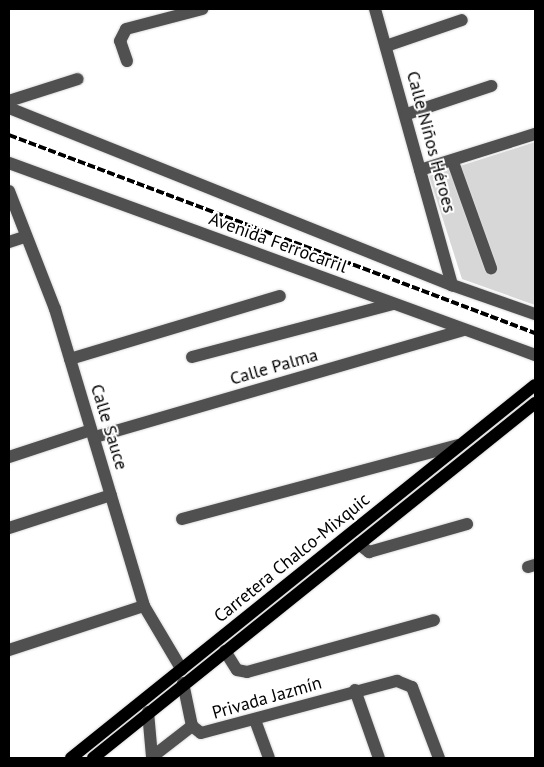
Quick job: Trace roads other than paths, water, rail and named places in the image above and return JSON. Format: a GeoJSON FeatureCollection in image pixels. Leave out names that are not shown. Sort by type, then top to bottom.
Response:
{"type":"FeatureCollection","features":[{"type":"Feature","properties":{"kind":"main road","name":"Carretera Chalco-Mixquic"},"geometry":{"type":"LineString","coordinates":[[71,758],[182,676],[458,445],[535,385]]}},
{"type":"Feature","properties":{"kind":"main road"},"geometry":{"type":"LineString","coordinates":[[93,758],[148,712],[182,676],[225,651],[535,403]]}},
{"type":"Feature","properties":{"kind":"street"},"geometry":{"type":"LineString","coordinates":[[127,61],[120,41],[126,29],[202,9]]}},
{"type":"Feature","properties":{"kind":"street","name":"Calle Niños Héroes"},"geometry":{"type":"LineString","coordinates":[[375,9],[407,114],[420,170],[452,285]]}},
{"type":"Feature","properties":{"kind":"street"},"geometry":{"type":"LineString","coordinates":[[386,46],[462,20]]}},
{"type":"Feature","properties":{"kind":"street"},"geometry":{"type":"LineString","coordinates":[[9,101],[78,79]]}},
{"type":"Feature","properties":{"kind":"street"},"geometry":{"type":"LineString","coordinates":[[407,114],[491,86]]}},
{"type":"Feature","properties":{"kind":"street"},"geometry":{"type":"LineString","coordinates":[[9,108],[452,285],[535,314]]}},
{"type":"Feature","properties":{"kind":"street"},"geometry":{"type":"LineString","coordinates":[[420,170],[453,162],[535,134]]}},
{"type":"Feature","properties":{"kind":"street"},"geometry":{"type":"LineString","coordinates":[[453,162],[490,268]]}},
{"type":"Feature","properties":{"kind":"street","name":"Avenida Ferrocarril"},"geometry":{"type":"LineString","coordinates":[[9,163],[535,355]]}},
{"type":"Feature","properties":{"kind":"street","name":"Calle Sauce"},"geometry":{"type":"LineString","coordinates":[[9,191],[11,205],[55,309],[144,606],[182,676]]}},
{"type":"Feature","properties":{"kind":"street"},"geometry":{"type":"LineString","coordinates":[[9,242],[24,236]]}},
{"type":"Feature","properties":{"kind":"street"},"geometry":{"type":"LineString","coordinates":[[70,359],[280,296]]}},
{"type":"Feature","properties":{"kind":"street"},"geometry":{"type":"LineString","coordinates":[[192,357],[393,304]]}},
{"type":"Feature","properties":{"kind":"street","name":"Calle Palma"},"geometry":{"type":"LineString","coordinates":[[9,457],[463,330]]}},
{"type":"Feature","properties":{"kind":"street"},"geometry":{"type":"LineString","coordinates":[[182,519],[458,445]]}},
{"type":"Feature","properties":{"kind":"street"},"geometry":{"type":"LineString","coordinates":[[9,528],[111,495]]}},
{"type":"Feature","properties":{"kind":"street"},"geometry":{"type":"LineString","coordinates":[[359,544],[369,552],[467,524]]}},
{"type":"Feature","properties":{"kind":"street"},"geometry":{"type":"LineString","coordinates":[[9,650],[144,606]]}},
{"type":"Feature","properties":{"kind":"street"},"geometry":{"type":"LineString","coordinates":[[225,651],[237,670],[246,672],[434,620]]}},
{"type":"Feature","properties":{"kind":"street","name":"Privada Jazmín"},"geometry":{"type":"LineString","coordinates":[[182,676],[192,726],[201,733],[256,720],[355,690],[397,681],[412,687],[439,758]]}},
{"type":"Feature","properties":{"kind":"street"},"geometry":{"type":"LineString","coordinates":[[355,690],[379,758]]}},
{"type":"Feature","properties":{"kind":"street"},"geometry":{"type":"LineString","coordinates":[[148,712],[151,758]]}},
{"type":"Feature","properties":{"kind":"street"},"geometry":{"type":"LineString","coordinates":[[256,720],[269,758]]}},
{"type":"Feature","properties":{"kind":"street"},"geometry":{"type":"LineString","coordinates":[[151,758],[192,726]]}},
{"type":"Feature","properties":{"kind":"railway"},"geometry":{"type":"LineString","coordinates":[[9,135],[535,333]]}}]}
